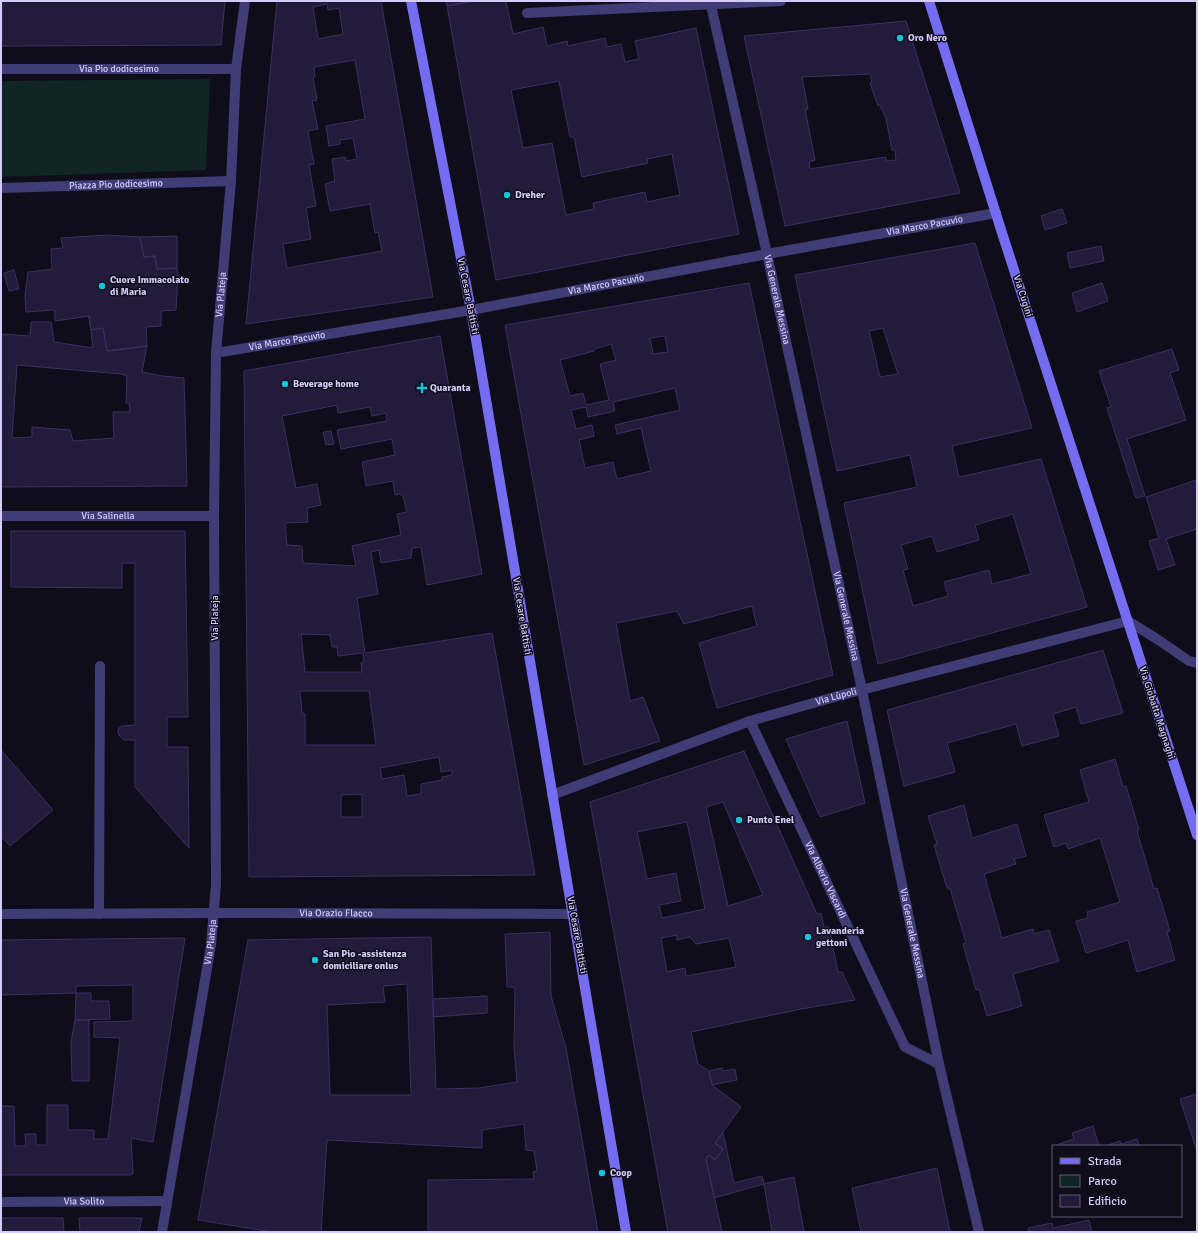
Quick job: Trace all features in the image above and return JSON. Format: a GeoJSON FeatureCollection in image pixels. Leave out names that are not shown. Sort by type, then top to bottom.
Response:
{"type":"FeatureCollection","features":[{"type":"Feature","properties":{"kind":"main road","name":"Via Cesare Battisti"},"geometry":{"type":"LineString","coordinates":[[411,1],[471,310],[626,1232]]}},
{"type":"Feature","properties":{"kind":"main road","name":"Via Cugini"},"geometry":{"type":"LineString","coordinates":[[929,1],[1118,591]]}},
{"type":"Feature","properties":{"kind":"main road","name":"Via Giobatta Magnaghi"},"geometry":{"type":"LineString","coordinates":[[1118,591],[1197,835]]}},
{"type":"Feature","properties":{"kind":"street","name":"Via Plateja"},"geometry":{"type":"LineString","coordinates":[[162,1232],[211,945],[216,884],[214,516],[216,353],[231,181],[236,69],[245,1]]}},
{"type":"Feature","properties":{"kind":"street"},"geometry":{"type":"LineString","coordinates":[[527,13],[710,2],[781,1]]}},
{"type":"Feature","properties":{"kind":"street","name":"Via Generale Messina"},"geometry":{"type":"LineString","coordinates":[[710,2],[767,254],[862,690],[940,1064],[979,1232]]}},
{"type":"Feature","properties":{"kind":"street","name":"Via Pio dodicesimo"},"geometry":{"type":"LineString","coordinates":[[1,69],[236,69]]}},
{"type":"Feature","properties":{"kind":"street","name":"Piazza Pio dodicesimo"},"geometry":{"type":"LineString","coordinates":[[1,188],[231,181]]}},
{"type":"Feature","properties":{"kind":"street","name":"Via Marco Pacuvio"},"geometry":{"type":"LineString","coordinates":[[216,353],[471,310],[767,254],[996,213]]}},
{"type":"Feature","properties":{"kind":"street","name":"Via Salinella"},"geometry":{"type":"LineString","coordinates":[[1,516],[214,516]]}},
{"type":"Feature","properties":{"kind":"street"},"geometry":{"type":"LineString","coordinates":[[1128,621],[1189,661],[1197,663]]}},
{"type":"Feature","properties":{"kind":"street","name":"Via Lùpoli"},"geometry":{"type":"LineString","coordinates":[[552,795],[750,721],[862,690],[1128,621]]}},
{"type":"Feature","properties":{"kind":"street"},"geometry":{"type":"LineString","coordinates":[[99,914],[100,666]]}},
{"type":"Feature","properties":{"kind":"street","name":"Via Alberto Viscardi"},"geometry":{"type":"LineString","coordinates":[[750,721],[905,1048],[940,1064]]}},
{"type":"Feature","properties":{"kind":"street","name":"Via Orazio Flacco"},"geometry":{"type":"LineString","coordinates":[[1,914],[573,914]]}},
{"type":"Feature","properties":{"kind":"street","name":"Via Solìto"},"geometry":{"type":"LineString","coordinates":[[1,1202],[167,1201]]}},
{"type":"Feature","properties":{"kind":"green space"},"geometry":{"type":"Polygon","coordinates":[[[210,79],[206,170],[1,177],[1,81],[210,79]]]}},
{"type":"Feature","properties":{"kind":"building"},"geometry":{"type":"Polygon","coordinates":[[[2,1],[225,1],[221,45],[2,46],[2,1]]]}},
{"type":"Feature","properties":{"kind":"building"},"geometry":{"type":"Polygon","coordinates":[[[277,1],[381,1],[433,297],[246,324],[277,1]],[[327,4],[313,7],[318,39],[343,34],[339,8],[328,10],[327,4]],[[355,60],[314,67],[315,77],[313,77],[317,100],[312,101],[318,129],[308,131],[314,164],[309,165],[316,206],[306,208],[311,239],[283,244],[287,268],[382,251],[378,232],[375,233],[370,204],[330,211],[325,184],[335,181],[332,159],[345,157],[346,161],[357,159],[353,138],[340,140],[340,144],[329,146],[326,126],[365,119],[355,60]]]}},
{"type":"Feature","properties":{"kind":"building"},"geometry":{"type":"Polygon","coordinates":[[[446,1],[473,1],[447,6],[446,1]]]}},
{"type":"Feature","properties":{"kind":"building"},"geometry":{"type":"Polygon","coordinates":[[[473,1],[506,1],[513,34],[543,27],[547,46],[567,41],[568,46],[605,38],[607,47],[621,44],[625,62],[639,59],[635,41],[696,28],[739,234],[496,280],[447,6],[473,1]],[[559,81],[511,90],[523,148],[552,143],[566,215],[594,209],[593,203],[645,192],[647,202],[680,195],[672,154],[647,159],[648,163],[582,177],[574,137],[570,137],[559,81]]]}},
{"type":"Feature","properties":{"kind":"building"},"geometry":{"type":"Polygon","coordinates":[[[906,21],[960,193],[785,226],[744,36],[906,21]],[[870,74],[802,77],[808,109],[805,109],[815,160],[809,162],[810,169],[886,157],[886,161],[896,160],[895,150],[892,150],[886,118],[880,105],[878,106],[870,83],[872,83],[870,74]]]}},
{"type":"Feature","properties":{"kind":"building"},"geometry":{"type":"Polygon","coordinates":[[[1062,209],[1067,223],[1045,230],[1041,216],[1062,209]]]}},
{"type":"Feature","properties":{"kind":"building","name":"Cuore Immacolato di Maria"},"geometry":{"type":"Polygon","coordinates":[[[106,235],[140,237],[144,257],[155,256],[157,269],[177,268],[176,310],[161,311],[161,326],[146,327],[147,346],[107,351],[103,328],[91,330],[89,316],[55,321],[55,310],[26,312],[25,296],[28,272],[52,269],[51,249],[63,248],[61,238],[106,235]]]}},
{"type":"Feature","properties":{"kind":"building"},"geometry":{"type":"Polygon","coordinates":[[[177,236],[177,268],[157,269],[155,256],[144,257],[140,237],[177,236]]]}},
{"type":"Feature","properties":{"kind":"building"},"geometry":{"type":"Polygon","coordinates":[[[975,243],[1032,428],[952,446],[959,477],[1041,459],[1087,607],[878,664],[844,503],[917,487],[910,455],[837,471],[795,275],[975,243]],[[883,328],[869,331],[880,377],[898,374],[883,328]],[[1013,514],[975,525],[979,540],[937,552],[932,536],[901,545],[908,569],[903,570],[913,606],[948,596],[944,582],[989,570],[992,584],[1031,574],[1013,514]]]}},
{"type":"Feature","properties":{"kind":"building"},"geometry":{"type":"Polygon","coordinates":[[[1101,246],[1104,261],[1070,268],[1067,253],[1101,246]]]}},
{"type":"Feature","properties":{"kind":"building"},"geometry":{"type":"Polygon","coordinates":[[[14,270],[19,289],[9,291],[4,273],[14,270]]]}},
{"type":"Feature","properties":{"kind":"building"},"geometry":{"type":"Polygon","coordinates":[[[749,283],[833,675],[717,708],[699,643],[757,626],[752,606],[684,624],[677,611],[616,623],[630,701],[643,697],[660,741],[584,765],[505,325],[749,283]],[[665,336],[650,338],[653,354],[668,352],[665,336]],[[611,344],[594,349],[594,351],[560,360],[570,396],[583,393],[586,405],[609,400],[600,364],[616,360],[611,344]],[[675,388],[613,402],[615,411],[588,417],[586,407],[571,410],[576,429],[592,425],[594,436],[579,440],[585,468],[613,462],[617,479],[651,471],[641,428],[617,434],[615,425],[680,410],[675,388]]]}},
{"type":"Feature","properties":{"kind":"building"},"geometry":{"type":"Polygon","coordinates":[[[1102,283],[1108,301],[1077,312],[1072,293],[1102,283]]]}},
{"type":"Feature","properties":{"kind":"building"},"geometry":{"type":"Polygon","coordinates":[[[89,316],[91,330],[103,328],[107,351],[147,346],[142,372],[184,378],[187,486],[1,487],[1,334],[30,336],[31,322],[51,322],[54,342],[93,348],[89,316]],[[17,365],[12,438],[32,437],[32,427],[70,430],[73,441],[114,438],[113,412],[130,412],[129,403],[126,403],[127,376],[121,374],[17,365]]]}},
{"type":"Feature","properties":{"kind":"building"},"geometry":{"type":"Polygon","coordinates":[[[440,336],[482,574],[427,585],[421,547],[412,548],[411,558],[381,563],[379,550],[371,552],[378,594],[357,598],[365,653],[492,633],[535,875],[249,877],[244,371],[440,336]],[[337,405],[282,416],[296,488],[317,484],[321,505],[307,508],[308,522],[285,523],[287,545],[302,546],[303,563],[356,566],[352,546],[401,535],[397,514],[407,512],[403,496],[400,494],[395,495],[393,481],[366,486],[362,462],[395,455],[392,439],[341,449],[337,430],[387,421],[386,413],[372,416],[370,407],[338,413],[337,405]],[[301,634],[305,672],[362,672],[361,663],[364,662],[363,653],[338,656],[337,647],[332,647],[330,635],[301,634]],[[300,691],[302,713],[305,714],[305,745],[376,745],[369,691],[300,691]],[[439,757],[380,768],[382,779],[404,775],[407,796],[421,794],[421,784],[442,780],[442,777],[452,775],[452,770],[441,772],[439,757]],[[362,794],[341,795],[341,817],[362,817],[362,794]]]}},
{"type":"Feature","properties":{"kind":"building"},"geometry":{"type":"Polygon","coordinates":[[[1172,349],[1179,370],[1170,373],[1186,420],[1127,439],[1145,496],[1136,498],[1107,408],[1111,407],[1099,371],[1172,349]]]}},
{"type":"Feature","properties":{"kind":"building"},"geometry":{"type":"Polygon","coordinates":[[[331,431],[334,444],[326,445],[323,432],[331,431]]]}},
{"type":"Feature","properties":{"kind":"building"},"geometry":{"type":"Polygon","coordinates":[[[1196,480],[1197,529],[1166,539],[1175,565],[1158,570],[1149,541],[1159,538],[1146,497],[1196,480]]]}},
{"type":"Feature","properties":{"kind":"building"},"geometry":{"type":"Polygon","coordinates":[[[11,531],[185,531],[188,717],[167,717],[167,747],[188,747],[189,848],[135,787],[135,740],[124,740],[119,735],[118,731],[122,726],[135,725],[135,563],[122,563],[122,588],[11,587],[11,531]]]}},
{"type":"Feature","properties":{"kind":"building"},"geometry":{"type":"Polygon","coordinates":[[[1103,650],[1123,713],[1081,724],[1076,707],[1053,714],[1059,736],[1022,746],[1016,724],[947,743],[955,772],[904,786],[887,710],[1103,650]]]}},
{"type":"Feature","properties":{"kind":"building"},"geometry":{"type":"Polygon","coordinates":[[[847,721],[865,803],[820,817],[786,739],[847,721]]]}},
{"type":"Feature","properties":{"kind":"building"},"geometry":{"type":"Polygon","coordinates":[[[1,750],[53,810],[10,846],[1,836],[1,750]]]}},
{"type":"Feature","properties":{"kind":"building"},"geometry":{"type":"Polygon","coordinates":[[[744,751],[817,914],[821,913],[824,927],[829,927],[838,972],[842,972],[855,1000],[801,1009],[691,1032],[698,1064],[709,1071],[712,1085],[741,1107],[715,1143],[723,1149],[715,1160],[709,1155],[706,1159],[722,1232],[668,1232],[590,802],[744,751]],[[723,802],[706,807],[728,906],[763,895],[723,802]],[[687,822],[637,832],[647,879],[676,873],[681,901],[659,905],[662,918],[705,909],[687,822]],[[677,935],[661,938],[667,972],[685,968],[686,976],[736,967],[729,938],[696,944],[690,937],[677,940],[677,935]]]}},
{"type":"Feature","properties":{"kind":"building"},"geometry":{"type":"Polygon","coordinates":[[[1115,759],[1123,787],[1126,786],[1154,889],[1157,888],[1170,931],[1167,932],[1175,960],[1137,972],[1128,940],[1086,953],[1076,921],[1088,918],[1087,912],[1120,902],[1100,838],[1068,849],[1066,843],[1054,847],[1044,815],[1089,802],[1080,770],[1115,759]]]}},
{"type":"Feature","properties":{"kind":"building"},"geometry":{"type":"Polygon","coordinates":[[[964,805],[972,838],[1017,824],[1026,856],[1014,859],[1016,864],[984,874],[1002,938],[1033,929],[1034,934],[1049,930],[1059,961],[1013,974],[1022,1006],[987,1016],[979,989],[976,990],[963,944],[966,943],[950,888],[947,888],[934,845],[937,844],[928,816],[964,805]]]}},
{"type":"Feature","properties":{"kind":"building"},"geometry":{"type":"Polygon","coordinates":[[[550,932],[551,996],[566,1048],[598,1232],[428,1232],[428,1180],[534,1179],[533,1172],[537,1171],[534,1151],[526,1150],[524,1124],[482,1130],[482,1148],[327,1140],[321,1232],[273,1232],[198,1220],[248,940],[431,937],[436,1089],[479,1088],[517,1082],[514,1048],[515,987],[507,987],[505,934],[550,932]],[[407,984],[383,986],[385,1002],[327,1005],[330,1095],[411,1095],[407,984]]]}},
{"type":"Feature","properties":{"kind":"building"},"geometry":{"type":"Polygon","coordinates":[[[185,938],[153,1142],[131,1138],[133,1173],[131,1175],[1,1175],[1,1106],[14,1106],[15,1146],[26,1146],[25,1134],[36,1134],[36,1145],[47,1145],[47,1105],[68,1105],[68,1130],[94,1130],[94,1139],[108,1139],[120,1038],[94,1037],[94,1022],[133,1021],[133,985],[76,986],[76,993],[1,995],[1,940],[185,938]]]}},
{"type":"Feature","properties":{"kind":"building"},"geometry":{"type":"Polygon","coordinates":[[[76,993],[91,993],[91,1001],[109,1001],[110,1019],[75,1020],[76,993]]]}},
{"type":"Feature","properties":{"kind":"building"},"geometry":{"type":"Polygon","coordinates":[[[487,996],[487,1013],[433,1017],[433,999],[487,996]]]}},
{"type":"Feature","properties":{"kind":"building"},"geometry":{"type":"Polygon","coordinates":[[[75,1020],[89,1020],[89,1081],[72,1081],[71,1042],[75,1020]]]}},
{"type":"Feature","properties":{"kind":"building"},"geometry":{"type":"Polygon","coordinates":[[[722,1068],[723,1071],[735,1069],[737,1080],[712,1085],[709,1071],[722,1068]]]}},
{"type":"Feature","properties":{"kind":"building"},"geometry":{"type":"Polygon","coordinates":[[[1197,1094],[1197,1151],[1180,1099],[1197,1094]]]}},
{"type":"Feature","properties":{"kind":"building"},"geometry":{"type":"Polygon","coordinates":[[[1093,1126],[1099,1145],[1060,1145],[1074,1139],[1072,1133],[1093,1126]]]}},
{"type":"Feature","properties":{"kind":"building"},"geometry":{"type":"Polygon","coordinates":[[[723,1133],[734,1183],[762,1176],[764,1184],[714,1198],[706,1159],[709,1155],[715,1160],[723,1149],[715,1143],[723,1133]]]}},
{"type":"Feature","properties":{"kind":"building"},"geometry":{"type":"Polygon","coordinates":[[[1137,1139],[1139,1145],[1108,1145],[1120,1141],[1121,1144],[1137,1139]]]}},
{"type":"Feature","properties":{"kind":"building"},"geometry":{"type":"Polygon","coordinates":[[[937,1168],[950,1232],[861,1232],[852,1188],[937,1168]]]}},
{"type":"Feature","properties":{"kind":"building"},"geometry":{"type":"Polygon","coordinates":[[[794,1177],[804,1232],[772,1232],[764,1184],[794,1177]]]}},
{"type":"Feature","properties":{"kind":"building"},"geometry":{"type":"Polygon","coordinates":[[[1,1218],[63,1218],[64,1232],[1,1232],[1,1218]]]}},
{"type":"Feature","properties":{"kind":"building"},"geometry":{"type":"Polygon","coordinates":[[[79,1218],[142,1218],[139,1232],[80,1232],[79,1218]]]}},
{"type":"Feature","properties":{"kind":"building"},"geometry":{"type":"Polygon","coordinates":[[[1089,1220],[1092,1232],[1029,1232],[1028,1228],[1052,1223],[1053,1228],[1089,1220]]]}},
{"type":"Feature","properties":{"kind":"place","name":"Oro Nero"},"geometry":{"type":"Point","coordinates":[900,38]}},
{"type":"Feature","properties":{"kind":"place","name":"Dreher"},"geometry":{"type":"Point","coordinates":[507,195]}},
{"type":"Feature","properties":{"kind":"place","name":"Cuore Immacolato di Maria"},"geometry":{"type":"Point","coordinates":[102,286]}},
{"type":"Feature","properties":{"kind":"place","name":"Beverage home"},"geometry":{"type":"Point","coordinates":[285,384]}},
{"type":"Feature","properties":{"kind":"place","name":"Quaranta"},"geometry":{"type":"Point","coordinates":[422,388]}},
{"type":"Feature","properties":{"kind":"place","name":"Punto Enel"},"geometry":{"type":"Point","coordinates":[739,820]}},
{"type":"Feature","properties":{"kind":"place","name":"Lavanderia gettoni"},"geometry":{"type":"Point","coordinates":[808,937]}},
{"type":"Feature","properties":{"kind":"place","name":"San Pio -assistenza domiciliare onlus"},"geometry":{"type":"Point","coordinates":[315,960]}},
{"type":"Feature","properties":{"kind":"place","name":"Coop"},"geometry":{"type":"Point","coordinates":[602,1173]}}]}
